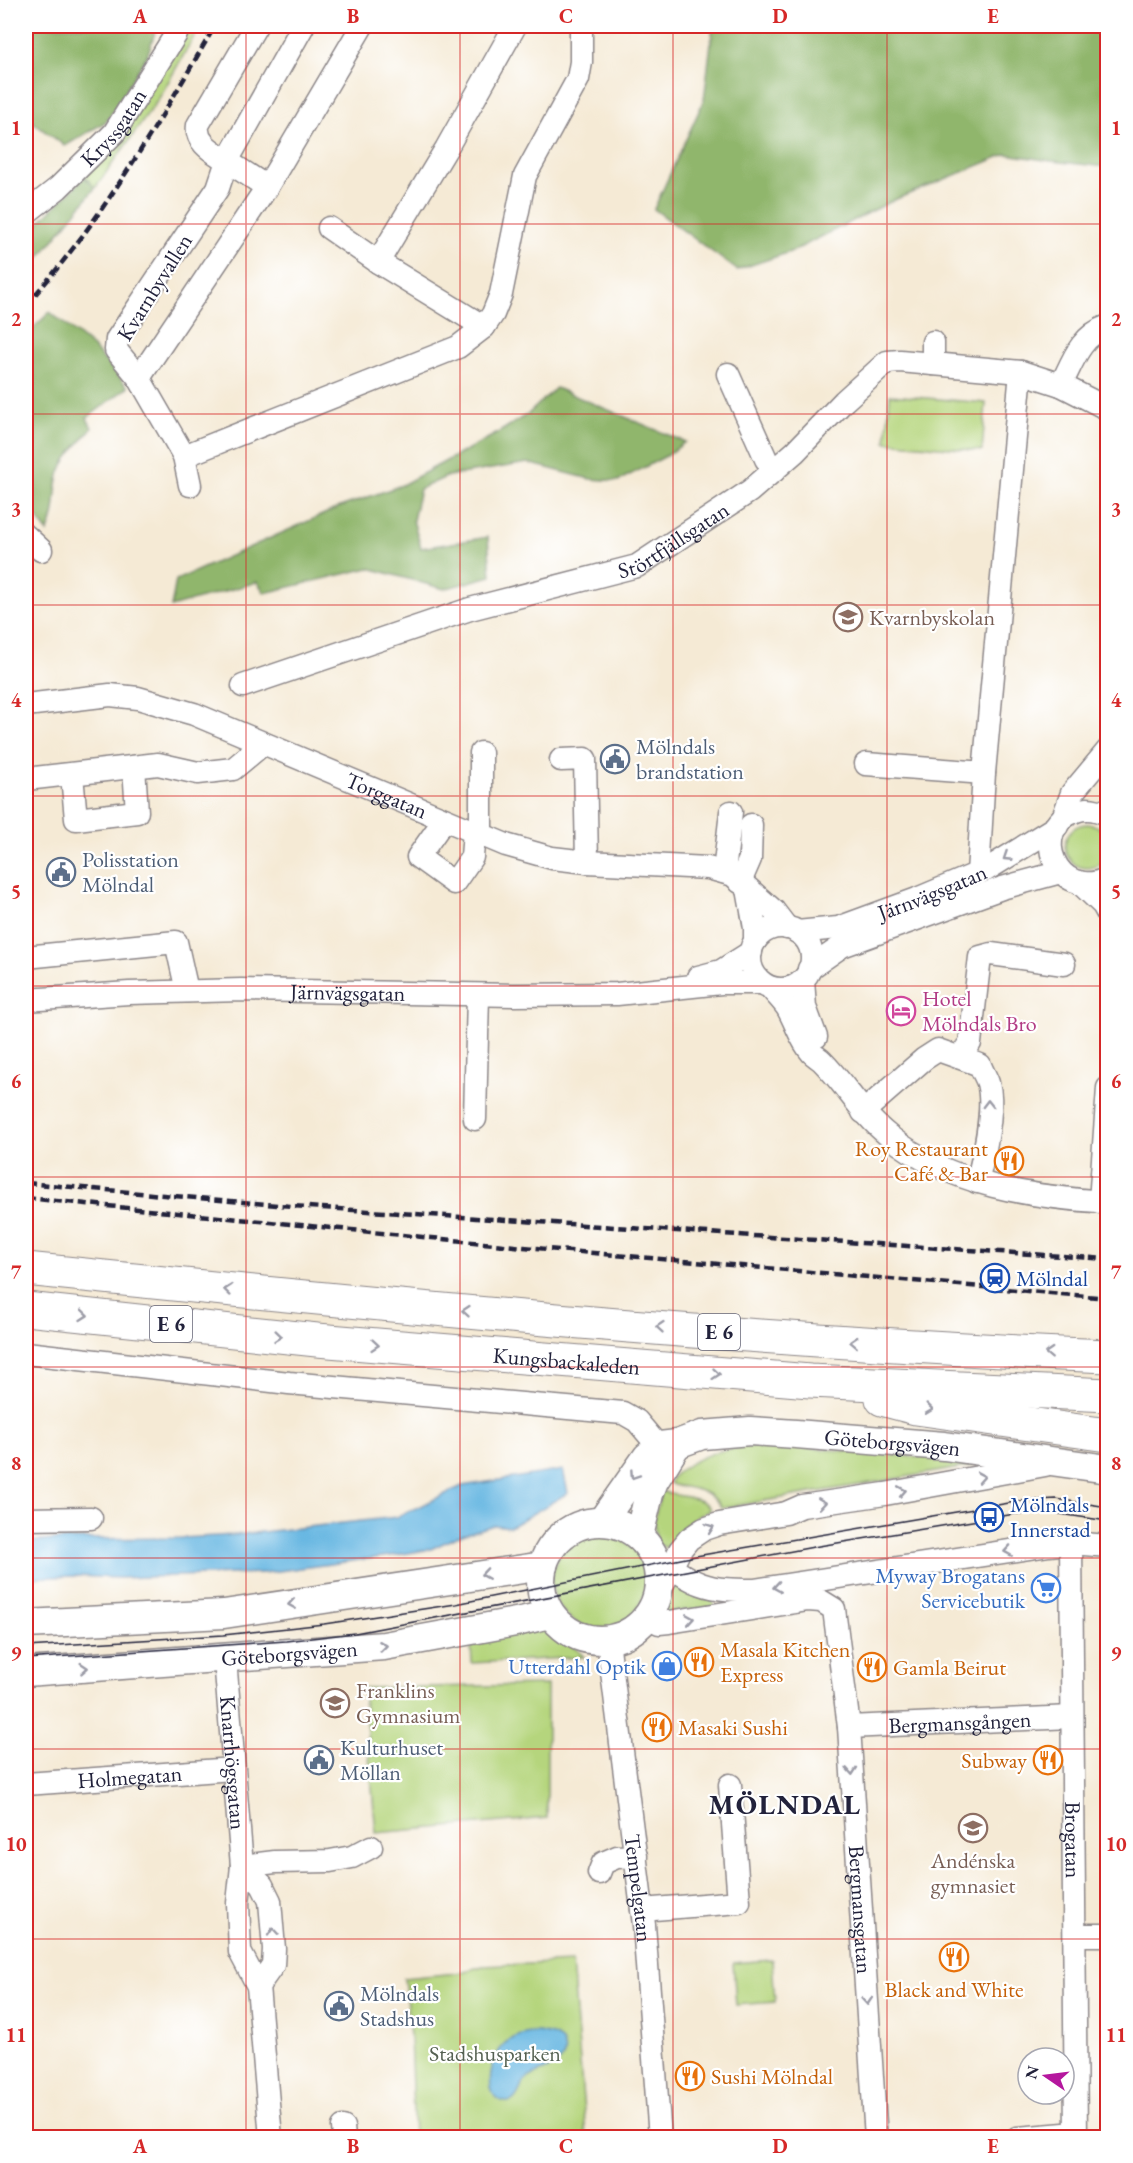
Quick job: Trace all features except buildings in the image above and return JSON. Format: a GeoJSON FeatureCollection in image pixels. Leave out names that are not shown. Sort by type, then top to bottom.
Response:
{"type":"FeatureCollection","features":[{"type":"Feature","properties":{"kind":"highway","name":"Kungsbackaleden"},"geometry":{"type":"LineString","coordinates":[[26,1269],[332,1300],[767,1336],[1107,1356]]}},
{"type":"Feature","properties":{"kind":"highway","name":"Kungsbackaleden"},"geometry":{"type":"LineString","coordinates":[[26,1309],[317,1340],[810,1382],[1107,1395]]}},
{"type":"Feature","properties":{"kind":"highway"},"geometry":{"type":"LineString","coordinates":[[810,1382],[916,1408],[1107,1435]]}},
{"type":"Feature","properties":{"kind":"main road","name":"Göteborgsvägen"},"geometry":{"type":"LineString","coordinates":[[602,1521],[647,1457],[702,1435],[750,1431],[944,1446],[1107,1469]]}},
{"type":"Feature","properties":{"kind":"main road"},"geometry":{"type":"LineString","coordinates":[[654,1574],[621,1525],[602,1521],[582,1524],[564,1534],[551,1548],[543,1566],[542,1592],[550,1614],[571,1633],[589,1640],[608,1640],[631,1632],[654,1574],[649,1494],[668,1450]]}},
{"type":"Feature","properties":{"kind":"main road","name":"Göteborgsvägen"},"geometry":{"type":"LineString","coordinates":[[26,1624],[224,1614],[543,1566]]}},
{"type":"Feature","properties":{"kind":"main road","name":"Göteborgsvägen"},"geometry":{"type":"LineString","coordinates":[[26,1672],[384,1646],[550,1614]]}},
{"type":"Feature","properties":{"kind":"street","name":"Kryssgatan"},"geometry":{"type":"LineString","coordinates":[[26,213],[58,188],[114,133],[177,34],[179,26]]}},
{"type":"Feature","properties":{"kind":"street"},"geometry":{"type":"LineString","coordinates":[[256,26],[198,125],[198,136],[202,142],[227,161],[267,187]]}},
{"type":"Feature","properties":{"kind":"street","name":"Kvarnbyvallen"},"geometry":{"type":"LineString","coordinates":[[190,485],[184,456],[139,378],[116,350],[117,339],[218,188],[227,161],[303,26]]}},
{"type":"Feature","properties":{"kind":"street"},"geometry":{"type":"LineString","coordinates":[[139,378],[267,187],[362,26]]}},
{"type":"Feature","properties":{"kind":"street"},"geometry":{"type":"LineString","coordinates":[[378,262],[447,147],[515,26]]}},
{"type":"Feature","properties":{"kind":"street"},"geometry":{"type":"LineString","coordinates":[[184,456],[458,347],[484,327],[493,314],[501,294],[525,176],[578,79],[581,62],[581,26]]}},
{"type":"Feature","properties":{"kind":"street"},"geometry":{"type":"LineString","coordinates":[[329,228],[378,262],[484,327]]}},
{"type":"Feature","properties":{"kind":"street"},"geometry":{"type":"LineString","coordinates":[[1061,385],[1081,344],[1100,328],[1107,326]]}},
{"type":"Feature","properties":{"kind":"street","name":"Störtfjällsgatan"},"geometry":{"type":"LineString","coordinates":[[243,686],[470,609],[637,566],[750,491],[774,471],[887,362],[933,353],[1021,372],[1061,385],[1107,409]]}},
{"type":"Feature","properties":{"kind":"street"},"geometry":{"type":"LineString","coordinates":[[978,874],[984,773],[1021,372]]}},
{"type":"Feature","properties":{"kind":"street"},"geometry":{"type":"LineString","coordinates":[[728,374],[766,459],[774,471]]}},
{"type":"Feature","properties":{"kind":"street","name":"Torggatan"},"geometry":{"type":"LineString","coordinates":[[26,705],[110,695],[138,698],[194,714],[506,845],[552,858],[587,862],[708,868],[737,881]]}},
{"type":"Feature","properties":{"kind":"street"},"geometry":{"type":"LineString","coordinates":[[26,779],[158,764],[198,774],[233,769],[263,744]]}},
{"type":"Feature","properties":{"kind":"street"},"geometry":{"type":"LineString","coordinates":[[1107,750],[1072,793],[1052,837],[1051,850],[1054,862],[1098,900],[1107,914]]}},
{"type":"Feature","properties":{"kind":"street"},"geometry":{"type":"LineString","coordinates":[[444,820],[418,856],[454,883],[472,857],[477,834],[481,753]]}},
{"type":"Feature","properties":{"kind":"street"},"geometry":{"type":"LineString","coordinates":[[561,760],[585,759],[587,862]]}},
{"type":"Feature","properties":{"kind":"street"},"geometry":{"type":"LineString","coordinates":[[866,764],[984,773]]}},
{"type":"Feature","properties":{"kind":"street"},"geometry":{"type":"LineString","coordinates":[[72,775],[76,819],[137,812],[134,767]]}},
{"type":"Feature","properties":{"kind":"street","name":"Järnvägsgatan"},"geometry":{"type":"LineString","coordinates":[[792,930],[838,928],[978,874],[1073,812],[1095,809],[1107,815]]}},
{"type":"Feature","properties":{"kind":"street"},"geometry":{"type":"LineString","coordinates":[[731,812],[737,881],[755,928],[751,966],[753,973],[787,1007],[811,1052],[822,1061],[863,1112],[889,1136],[912,1152],[955,1174],[977,1182],[1026,1194],[1104,1202],[1107,1088]]}},
{"type":"Feature","properties":{"kind":"street"},"geometry":{"type":"LineString","coordinates":[[737,881],[750,859],[751,825]]}},
{"type":"Feature","properties":{"kind":"street","name":"Järnvägsgatan"},"geometry":{"type":"LineString","coordinates":[[806,974],[842,946],[1002,888],[1070,877],[1094,883],[1107,878]]}},
{"type":"Feature","properties":{"kind":"street"},"geometry":{"type":"LineString","coordinates":[[737,881],[805,939],[810,948],[811,959],[806,974],[805,1007],[812,1030],[822,1047],[822,1061]]}},
{"type":"Feature","properties":{"kind":"street"},"geometry":{"type":"LineString","coordinates":[[753,947],[769,930],[792,930]]}},
{"type":"Feature","properties":{"kind":"street"},"geometry":{"type":"LineString","coordinates":[[26,957],[176,942],[187,991]]}},
{"type":"Feature","properties":{"kind":"street","name":"Järnvägsgatan"},"geometry":{"type":"LineString","coordinates":[[670,988],[721,971],[753,947]]}},
{"type":"Feature","properties":{"kind":"street"},"geometry":{"type":"LineString","coordinates":[[960,1057],[970,1043],[980,957],[991,954],[1064,964]]}},
{"type":"Feature","properties":{"kind":"street"},"geometry":{"type":"LineString","coordinates":[[766,986],[788,988],[806,974]]}},
{"type":"Feature","properties":{"kind":"street","name":"Järnvägsgatan"},"geometry":{"type":"LineString","coordinates":[[26,1000],[187,991],[478,995],[617,994],[721,983],[766,986]]}},
{"type":"Feature","properties":{"kind":"street"},"geometry":{"type":"LineString","coordinates":[[475,1119],[478,995]]}},
{"type":"Feature","properties":{"kind":"street"},"geometry":{"type":"LineString","coordinates":[[863,1112],[924,1059],[938,1050],[980,1065],[988,1083],[987,1136],[977,1182]]}},
{"type":"Feature","properties":{"kind":"street"},"geometry":{"type":"LineString","coordinates":[[26,1353],[289,1383],[623,1413],[637,1421],[668,1450]]}},
{"type":"Feature","properties":{"kind":"street"},"geometry":{"type":"LineString","coordinates":[[654,1574],[689,1539],[704,1529],[719,1524],[786,1513],[802,1506],[885,1494],[1060,1462]]}},
{"type":"Feature","properties":{"kind":"street"},"geometry":{"type":"LineString","coordinates":[[26,1520],[91,1518]]}},
{"type":"Feature","properties":{"kind":"street"},"geometry":{"type":"LineString","coordinates":[[654,1574],[723,1589],[754,1590],[1071,1543],[1107,1546]]}},
{"type":"Feature","properties":{"kind":"street","name":"Brogatan"},"geometry":{"type":"LineString","coordinates":[[1071,1543],[1076,2135]]}},
{"type":"Feature","properties":{"kind":"street","name":"Bergmansgatan"},"geometry":{"type":"LineString","coordinates":[[654,1574],[659,1623],[808,1600],[821,1601],[834,1609],[849,1727],[876,2138]]}},
{"type":"Feature","properties":{"kind":"street","name":"Tempelgatan"},"geometry":{"type":"LineString","coordinates":[[608,1640],[642,1910],[660,2138]]}},
{"type":"Feature","properties":{"kind":"street","name":"Knarrhögsgatan"},"geometry":{"type":"LineString","coordinates":[[225,1659],[242,1866],[238,1903],[240,1952],[258,1986],[271,2138]]}},
{"type":"Feature","properties":{"kind":"street","name":"Bergmansgången"},"geometry":{"type":"LineString","coordinates":[[849,1727],[1072,1718]]}},
{"type":"Feature","properties":{"kind":"street","name":"Holmegatan"},"geometry":{"type":"LineString","coordinates":[[26,1784],[233,1769]]}},
{"type":"Feature","properties":{"kind":"street"},"geometry":{"type":"LineString","coordinates":[[642,1910],[739,1902],[730,1785]]}},
{"type":"Feature","properties":{"kind":"street"},"geometry":{"type":"LineString","coordinates":[[242,1866],[275,1862],[330,1861],[352,1857],[371,1847]]}},
{"type":"Feature","properties":{"kind":"street"},"geometry":{"type":"LineString","coordinates":[[599,1873],[603,1863],[609,1859],[636,1856]]}},
{"type":"Feature","properties":{"kind":"street"},"geometry":{"type":"LineString","coordinates":[[242,1866],[262,1886],[270,1901],[273,1965],[258,1986]]}},
{"type":"Feature","properties":{"kind":"street"},"geometry":{"type":"LineString","coordinates":[[1075,1935],[1107,1935]]}},
{"type":"Feature","properties":{"kind":"street"},"geometry":{"type":"LineString","coordinates":[[1017,2138],[1076,2135]]}},
{"type":"Feature","properties":{"kind":"green space"},"geometry":{"type":"Polygon","coordinates":[[[26,26],[157,26],[148,54],[107,121],[65,146],[32,122],[26,126],[26,26]]]}},
{"type":"Feature","properties":{"kind":"green space"},"geometry":{"type":"Polygon","coordinates":[[[186,26],[200,26],[158,100],[95,188],[85,177],[186,26]]]}},
{"type":"Feature","properties":{"kind":"green space"},"geometry":{"type":"Polygon","coordinates":[[[713,26],[1107,26],[1107,167],[1006,154],[894,200],[793,251],[737,270],[654,209],[704,100],[713,26]]]}},
{"type":"Feature","properties":{"kind":"green space"},"geometry":{"type":"Polygon","coordinates":[[[85,177],[95,188],[26,274],[26,235],[85,177]]]}},
{"type":"Feature","properties":{"kind":"green space"},"geometry":{"type":"Polygon","coordinates":[[[50,312],[94,348],[128,387],[87,418],[92,428],[63,465],[53,516],[47,532],[26,502],[26,335],[50,312]]]}},
{"type":"Feature","properties":{"kind":"green space"},"geometry":{"type":"Polygon","coordinates":[[[556,388],[685,442],[668,455],[618,481],[590,479],[528,463],[448,476],[420,489],[413,520],[421,548],[488,537],[491,576],[444,589],[369,568],[265,593],[257,582],[171,607],[176,580],[340,507],[402,485],[528,414],[556,388]]]}},
{"type":"Feature","properties":{"kind":"green space"},"geometry":{"type":"Polygon","coordinates":[[[890,395],[986,403],[982,451],[886,442],[890,395]]]}},
{"type":"Feature","properties":{"kind":"green space"},"geometry":{"type":"Polygon","coordinates":[[[1087,824],[1102,831],[1109,846],[1102,861],[1087,868],[1072,861],[1065,846],[1072,831],[1087,824]]]}},
{"type":"Feature","properties":{"kind":"green space"},"geometry":{"type":"Polygon","coordinates":[[[773,1445],[976,1462],[971,1466],[722,1508],[707,1493],[670,1483],[678,1472],[703,1457],[737,1448],[773,1445]]]}},
{"type":"Feature","properties":{"kind":"green space"},"geometry":{"type":"Polygon","coordinates":[[[662,1491],[696,1499],[707,1505],[710,1510],[688,1523],[666,1548],[658,1544],[655,1530],[656,1511],[662,1491]]]}},
{"type":"Feature","properties":{"kind":"green space"},"geometry":{"type":"Polygon","coordinates":[[[599,1534],[617,1537],[632,1548],[643,1563],[646,1581],[643,1599],[632,1614],[617,1625],[599,1628],[581,1625],[566,1614],[555,1599],[552,1581],[555,1563],[566,1548],[581,1537],[599,1534]]]}},
{"type":"Feature","properties":{"kind":"green space"},"geometry":{"type":"Polygon","coordinates":[[[675,1584],[696,1597],[713,1600],[714,1607],[659,1613],[667,1594],[675,1584]]]}},
{"type":"Feature","properties":{"kind":"green space"},"geometry":{"type":"Polygon","coordinates":[[[542,1630],[565,1641],[584,1657],[472,1663],[471,1647],[509,1633],[542,1630]]]}},
{"type":"Feature","properties":{"kind":"green space"},"geometry":{"type":"Polygon","coordinates":[[[547,1685],[547,1818],[376,1833],[363,1688],[547,1685]]]}},
{"type":"Feature","properties":{"kind":"green space"},"geometry":{"type":"Polygon","coordinates":[[[772,1960],[775,2002],[736,2005],[733,1963],[772,1960]]]}},
{"type":"Feature","properties":{"kind":"green space","name":"Stadshusparken"},"geometry":{"type":"Polygon","coordinates":[[[572,1962],[586,2137],[414,2137],[410,2036],[404,1978],[457,1973],[483,1966],[572,1962]]]}},
{"type":"Feature","properties":{"kind":"water"},"geometry":{"type":"Polygon","coordinates":[[[563,1470],[568,1493],[510,1527],[494,1525],[456,1537],[431,1549],[264,1573],[119,1578],[75,1576],[26,1578],[26,1542],[234,1535],[397,1517],[462,1486],[563,1470]]]}},
{"type":"Feature","properties":{"kind":"water"},"geometry":{"type":"Polygon","coordinates":[[[538,2032],[560,2040],[564,2047],[562,2060],[526,2080],[516,2097],[510,2102],[498,2099],[493,2093],[491,2084],[493,2064],[497,2054],[502,2046],[511,2039],[538,2032]]]}},
{"type":"Feature","properties":{"kind":"tram line"},"geometry":{"type":"LineString","coordinates":[[26,1647],[223,1635],[324,1624],[456,1604],[696,1556],[1021,1501],[1056,1499],[1108,1507]]}},
{"type":"Feature","properties":{"kind":"tram line"},"geometry":{"type":"LineString","coordinates":[[26,1659],[286,1641],[355,1633],[819,1546],[1015,1514],[1046,1512],[1108,1521]]}},
{"type":"Feature","properties":{"kind":"railway"},"geometry":{"type":"LineString","coordinates":[[26,305],[80,240],[128,170],[215,26]]}},
{"type":"Feature","properties":{"kind":"railway"},"geometry":{"type":"LineString","coordinates":[[26,1183],[277,1205],[1108,1259]]}},
{"type":"Feature","properties":{"kind":"railway"},"geometry":{"type":"LineString","coordinates":[[26,1198],[524,1247],[1108,1298]]}},
{"type":"Feature","properties":{"kind":"place","name":"Kvarnbyskolan"},"geometry":{"type":"Point","coordinates":[848,617]}},
{"type":"Feature","properties":{"kind":"place","name":"Mölndals brandstation"},"geometry":{"type":"Point","coordinates":[615,759]}},
{"type":"Feature","properties":{"kind":"place","name":"Polisstation Mölndal"},"geometry":{"type":"Point","coordinates":[61,872]}},
{"type":"Feature","properties":{"kind":"place","name":"Hotel Mölndals Bro"},"geometry":{"type":"Point","coordinates":[901,1011]}},
{"type":"Feature","properties":{"kind":"place","name":"Roy Restaurant Café & Bar"},"geometry":{"type":"Point","coordinates":[1009,1161]}},
{"type":"Feature","properties":{"kind":"place","name":"Mölndal"},"geometry":{"type":"Point","coordinates":[995,1278]}},
{"type":"Feature","properties":{"kind":"place","name":"Mölndals Innerstad"},"geometry":{"type":"Point","coordinates":[989,1517]}},
{"type":"Feature","properties":{"kind":"place","name":"Myway Brogatans Servicebutik"},"geometry":{"type":"Point","coordinates":[1046,1588]}},
{"type":"Feature","properties":{"kind":"place","name":"Masala Kitchen Express"},"geometry":{"type":"Point","coordinates":[699,1662]}},
{"type":"Feature","properties":{"kind":"place","name":"Utterdahl Optik"},"geometry":{"type":"Point","coordinates":[667,1666]}},
{"type":"Feature","properties":{"kind":"place","name":"Gamla Beirut"},"geometry":{"type":"Point","coordinates":[872,1667]}},
{"type":"Feature","properties":{"kind":"place","name":"Franklins Gymnasium"},"geometry":{"type":"Point","coordinates":[335,1703]}},
{"type":"Feature","properties":{"kind":"place","name":"Masaki Sushi"},"geometry":{"type":"Point","coordinates":[657,1727]}},
{"type":"Feature","properties":{"kind":"place","name":"Kulturhuset Möllan"},"geometry":{"type":"Point","coordinates":[319,1760]}},
{"type":"Feature","properties":{"kind":"place","name":"Subway"},"geometry":{"type":"Point","coordinates":[1048,1760]}},
{"type":"Feature","properties":{"kind":"place","name":"Andénska gymnasiet"},"geometry":{"type":"Point","coordinates":[973,1828]}},
{"type":"Feature","properties":{"kind":"place","name":"Black and White"},"geometry":{"type":"Point","coordinates":[954,1957]}},
{"type":"Feature","properties":{"kind":"place","name":"Mölndals Stadshus"},"geometry":{"type":"Point","coordinates":[339,2006]}},
{"type":"Feature","properties":{"kind":"place","name":"Sushi Mölndal"},"geometry":{"type":"Point","coordinates":[690,2076]}},
{"type":"Feature","properties":{"kind":"district","name":"MÖLNDAL"},"geometry":{"type":"Point","coordinates":[785,1804]}}]}
